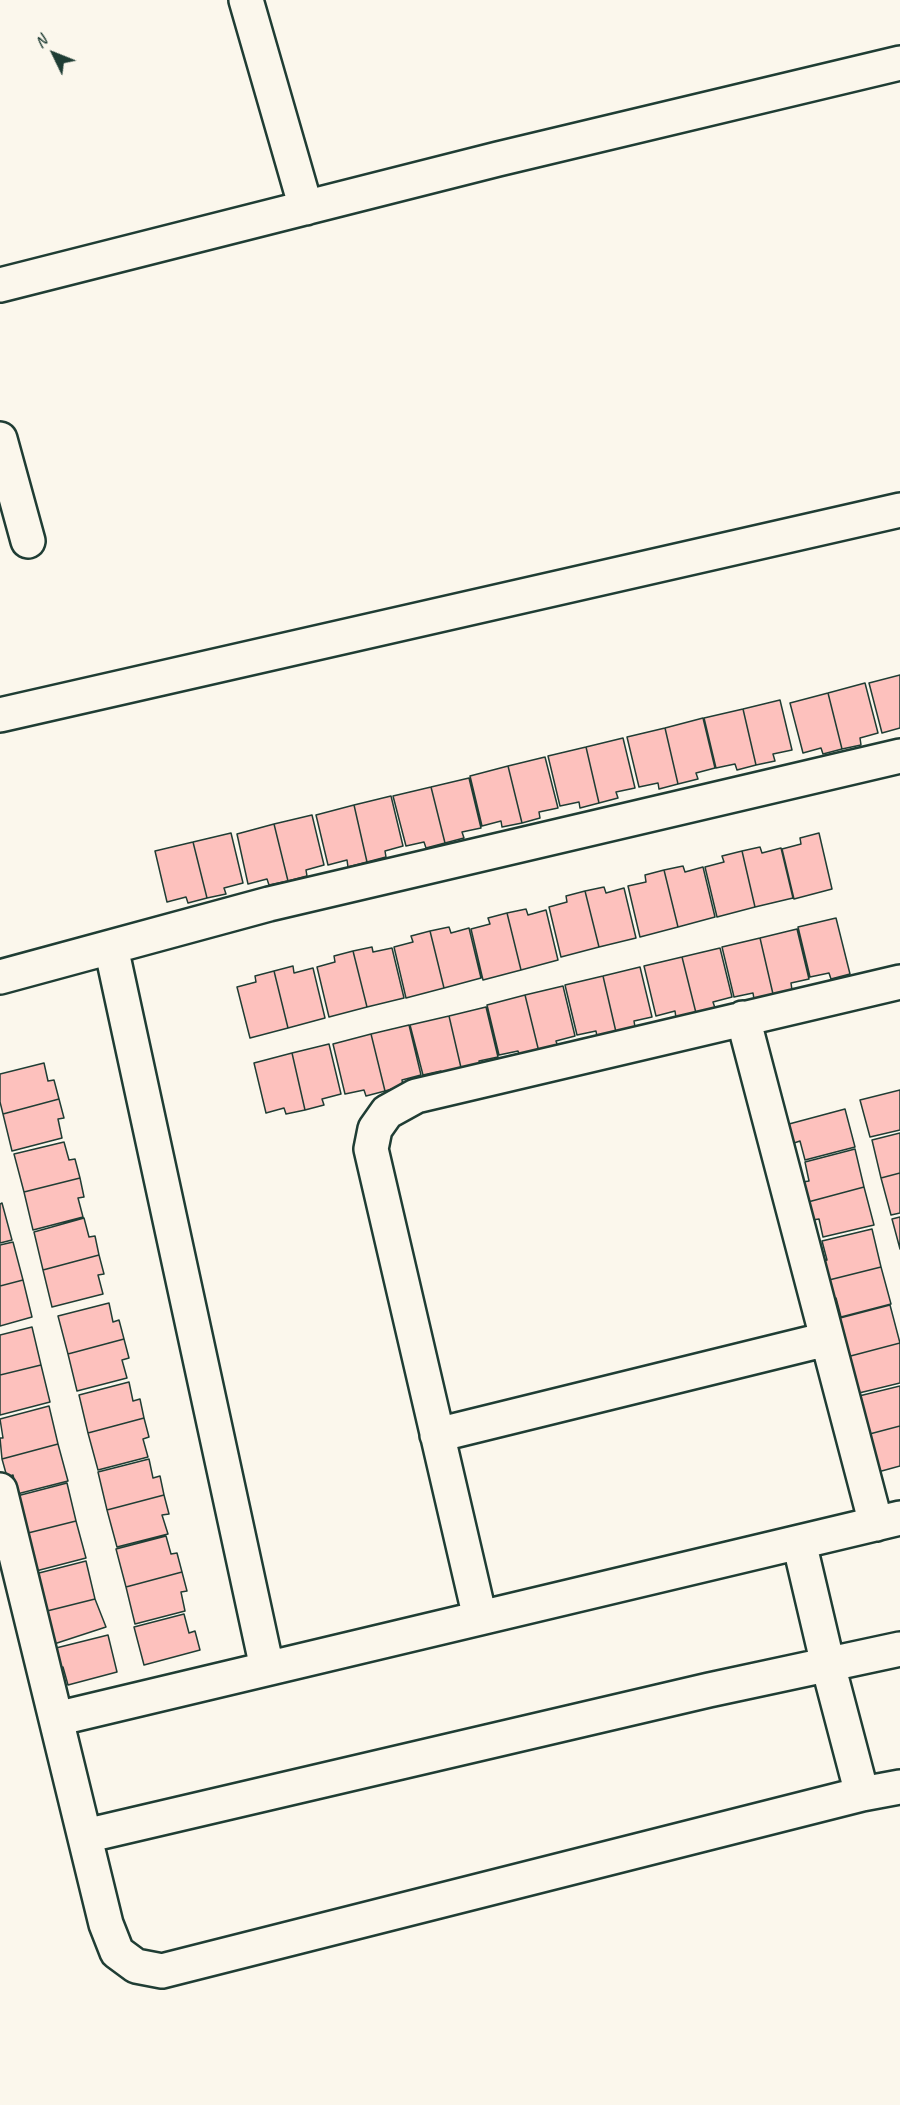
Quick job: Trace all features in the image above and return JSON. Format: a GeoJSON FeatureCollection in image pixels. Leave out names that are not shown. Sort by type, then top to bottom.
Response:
{"type":"FeatureCollection","features":[{"type":"Feature","properties":{"kind":"street"},"geometry":{"type":"LineString","coordinates":[[246,0],[306,208]]}},
{"type":"Feature","properties":{"kind":"street"},"geometry":{"type":"LineString","coordinates":[[0,285],[498,159],[900,63]]}},
{"type":"Feature","properties":{"kind":"street"},"geometry":{"type":"LineString","coordinates":[[0,439],[28,542]]}},
{"type":"Feature","properties":{"kind":"street"},"geometry":{"type":"LineString","coordinates":[[0,715],[900,510]]}},
{"type":"Feature","properties":{"kind":"street"},"geometry":{"type":"LineString","coordinates":[[0,978],[269,904],[900,756]]}},
{"type":"Feature","properties":{"kind":"street"},"geometry":{"type":"LineString","coordinates":[[111,947],[267,1668]]}},
{"type":"Feature","properties":{"kind":"street"},"geometry":{"type":"LineString","coordinates":[[480,1618],[371,1149],[375,1130],[387,1112],[416,1095],[900,982]]}},
{"type":"Feature","properties":{"kind":"street"},"geometry":{"type":"LineString","coordinates":[[56,1719],[888,1521],[827,1339],[743,1018]]}},
{"type":"Feature","properties":{"kind":"street"},"geometry":{"type":"LineString","coordinates":[[437,1435],[827,1339]]}},
{"type":"Feature","properties":{"kind":"street"},"geometry":{"type":"LineString","coordinates":[[0,1490],[106,1924],[117,1952],[136,1966],[162,1971],[862,1794],[900,1787]]}},
{"type":"Feature","properties":{"kind":"street"},"geometry":{"type":"LineString","coordinates":[[799,1542],[862,1794]]}},
{"type":"Feature","properties":{"kind":"street"},"geometry":{"type":"LineString","coordinates":[[84,1836],[709,1690],[900,1649]]}},
{"type":"Feature","properties":{"kind":"building"},"geometry":{"type":"Polygon","coordinates":[[[900,675],[900,728],[882,733],[869,683],[900,675]]]}},
{"type":"Feature","properties":{"kind":"building"},"geometry":{"type":"Polygon","coordinates":[[[865,683],[878,733],[860,738],[861,745],[842,749],[828,693],[865,683]]]}},
{"type":"Feature","properties":{"kind":"building"},"geometry":{"type":"Polygon","coordinates":[[[828,693],[842,749],[823,754],[821,748],[803,753],[790,703],[828,693]]]}},
{"type":"Feature","properties":{"kind":"building"},"geometry":{"type":"Polygon","coordinates":[[[780,700],[792,750],[773,754],[775,761],[756,765],[743,709],[780,700]]]}},
{"type":"Feature","properties":{"kind":"building"},"geometry":{"type":"Polygon","coordinates":[[[743,709],[756,765],[737,770],[735,764],[716,768],[704,718],[743,709]]]}},
{"type":"Feature","properties":{"kind":"building"},"geometry":{"type":"Polygon","coordinates":[[[703,718],[715,768],[696,773],[698,779],[678,784],[665,728],[703,718]]]}},
{"type":"Feature","properties":{"kind":"building"},"geometry":{"type":"Polygon","coordinates":[[[665,728],[678,784],[659,789],[658,783],[639,787],[627,737],[665,728]]]}},
{"type":"Feature","properties":{"kind":"building"},"geometry":{"type":"Polygon","coordinates":[[[623,738],[635,788],[616,792],[618,798],[599,803],[586,747],[623,738]]]}},
{"type":"Feature","properties":{"kind":"building"},"geometry":{"type":"Polygon","coordinates":[[[586,747],[599,803],[580,808],[579,802],[560,806],[548,756],[586,747]]]}},
{"type":"Feature","properties":{"kind":"building"},"geometry":{"type":"Polygon","coordinates":[[[545,757],[558,808],[539,812],[540,818],[522,823],[508,766],[545,757]]]}},
{"type":"Feature","properties":{"kind":"building"},"geometry":{"type":"Polygon","coordinates":[[[508,766],[522,823],[502,827],[501,821],[482,826],[470,776],[508,766]]]}},
{"type":"Feature","properties":{"kind":"building"},"geometry":{"type":"Polygon","coordinates":[[[469,778],[481,828],[462,832],[464,838],[445,843],[431,787],[469,778]]]}},
{"type":"Feature","properties":{"kind":"building"},"geometry":{"type":"Polygon","coordinates":[[[431,787],[445,843],[426,848],[424,842],[406,846],[393,796],[431,787]]]}},
{"type":"Feature","properties":{"kind":"building"},"geometry":{"type":"Polygon","coordinates":[[[391,796],[403,846],[385,851],[386,857],[367,862],[354,805],[391,796]]]}},
{"type":"Feature","properties":{"kind":"building"},"geometry":{"type":"Polygon","coordinates":[[[354,805],[367,862],[348,867],[347,860],[328,865],[316,815],[354,805]]]}},
{"type":"Feature","properties":{"kind":"building"},"geometry":{"type":"Polygon","coordinates":[[[312,815],[324,865],[306,870],[307,876],[288,881],[274,824],[312,815]]]}},
{"type":"Feature","properties":{"kind":"building"},"geometry":{"type":"Polygon","coordinates":[[[274,824],[288,881],[269,885],[267,879],[248,884],[237,834],[274,824]]]}},
{"type":"Feature","properties":{"kind":"building"},"geometry":{"type":"Polygon","coordinates":[[[231,833],[243,883],[224,888],[226,894],[207,898],[193,842],[231,833]]]}},
{"type":"Feature","properties":{"kind":"building"},"geometry":{"type":"Polygon","coordinates":[[[819,833],[832,889],[794,899],[782,849],[801,844],[800,838],[819,833]]]}},
{"type":"Feature","properties":{"kind":"building"},"geometry":{"type":"Polygon","coordinates":[[[193,842],[207,898],[188,903],[186,897],[167,902],[155,851],[193,842]]]}},
{"type":"Feature","properties":{"kind":"building"},"geometry":{"type":"Polygon","coordinates":[[[760,847],[762,853],[781,848],[793,898],[755,907],[742,851],[760,847]]]}},
{"type":"Feature","properties":{"kind":"building"},"geometry":{"type":"Polygon","coordinates":[[[742,851],[755,907],[717,917],[705,867],[724,862],[722,856],[742,851]]]}},
{"type":"Feature","properties":{"kind":"building"},"geometry":{"type":"Polygon","coordinates":[[[683,866],[685,872],[703,867],[715,917],[678,927],[664,870],[683,866]]]}},
{"type":"Feature","properties":{"kind":"building"},"geometry":{"type":"Polygon","coordinates":[[[664,870],[678,927],[640,937],[628,886],[646,882],[645,875],[664,870]]]}},
{"type":"Feature","properties":{"kind":"building"},"geometry":{"type":"Polygon","coordinates":[[[604,887],[606,893],[624,888],[636,938],[599,947],[585,891],[604,887]]]}},
{"type":"Feature","properties":{"kind":"building"},"geometry":{"type":"Polygon","coordinates":[[[585,891],[599,947],[561,957],[549,907],[567,902],[566,896],[585,891]]]}},
{"type":"Feature","properties":{"kind":"building"},"geometry":{"type":"Polygon","coordinates":[[[526,909],[528,915],[546,910],[558,960],[521,970],[507,913],[526,909]]]}},
{"type":"Feature","properties":{"kind":"building"},"geometry":{"type":"Polygon","coordinates":[[[507,913],[521,970],[483,980],[471,929],[490,924],[488,918],[507,913]]]}},
{"type":"Feature","properties":{"kind":"building"},"geometry":{"type":"Polygon","coordinates":[[[836,918],[850,974],[831,979],[829,973],[810,977],[798,927],[836,918]]]}},
{"type":"Feature","properties":{"kind":"building"},"geometry":{"type":"Polygon","coordinates":[[[449,927],[451,933],[469,928],[481,978],[444,988],[430,931],[449,927]]]}},
{"type":"Feature","properties":{"kind":"building"},"geometry":{"type":"Polygon","coordinates":[[[797,929],[809,979],[791,983],[792,990],[773,994],[760,938],[797,929]]]}},
{"type":"Feature","properties":{"kind":"building"},"geometry":{"type":"Polygon","coordinates":[[[430,931],[444,988],[406,998],[394,947],[413,942],[411,936],[430,931]]]}},
{"type":"Feature","properties":{"kind":"building"},"geometry":{"type":"Polygon","coordinates":[[[760,938],[773,994],[754,999],[753,993],[734,997],[722,947],[760,938]]]}},
{"type":"Feature","properties":{"kind":"building"},"geometry":{"type":"Polygon","coordinates":[[[372,947],[373,952],[392,948],[404,998],[367,1007],[353,951],[372,947]]]}},
{"type":"Feature","properties":{"kind":"building"},"geometry":{"type":"Polygon","coordinates":[[[720,948],[732,997],[713,1002],[715,1008],[696,1013],[682,957],[720,948]]]}},
{"type":"Feature","properties":{"kind":"building"},"geometry":{"type":"Polygon","coordinates":[[[353,951],[367,1007],[329,1017],[317,967],[335,962],[334,956],[353,951]]]}},
{"type":"Feature","properties":{"kind":"building"},"geometry":{"type":"Polygon","coordinates":[[[682,957],[696,1013],[676,1018],[675,1011],[656,1016],[644,966],[682,957]]]}},
{"type":"Feature","properties":{"kind":"building"},"geometry":{"type":"Polygon","coordinates":[[[293,966],[294,973],[313,968],[325,1018],[288,1028],[274,971],[293,966]]]}},
{"type":"Feature","properties":{"kind":"building"},"geometry":{"type":"Polygon","coordinates":[[[640,967],[652,1017],[634,1021],[635,1027],[616,1032],[603,976],[640,967]]]}},
{"type":"Feature","properties":{"kind":"building"},"geometry":{"type":"Polygon","coordinates":[[[274,971],[288,1028],[250,1038],[237,987],[256,982],[255,976],[274,971]]]}},
{"type":"Feature","properties":{"kind":"building"},"geometry":{"type":"Polygon","coordinates":[[[603,976],[616,1032],[597,1037],[596,1031],[577,1035],[565,985],[603,976]]]}},
{"type":"Feature","properties":{"kind":"building"},"geometry":{"type":"Polygon","coordinates":[[[563,986],[575,1036],[556,1041],[558,1047],[539,1052],[525,995],[563,986]]]}},
{"type":"Feature","properties":{"kind":"building"},"geometry":{"type":"Polygon","coordinates":[[[525,995],[539,1052],[520,1056],[518,1051],[499,1055],[487,1005],[525,995]]]}},
{"type":"Feature","properties":{"kind":"building"},"geometry":{"type":"Polygon","coordinates":[[[486,1007],[498,1057],[479,1061],[481,1067],[462,1072],[449,1016],[486,1007]]]}},
{"type":"Feature","properties":{"kind":"building"},"geometry":{"type":"Polygon","coordinates":[[[449,1016],[462,1072],[443,1077],[441,1071],[423,1075],[410,1025],[449,1016]]]}},
{"type":"Feature","properties":{"kind":"building"},"geometry":{"type":"Polygon","coordinates":[[[409,1025],[421,1075],[402,1080],[403,1086],[385,1091],[371,1034],[409,1025]]]}},
{"type":"Feature","properties":{"kind":"building"},"geometry":{"type":"Polygon","coordinates":[[[371,1034],[385,1091],[366,1096],[364,1090],[345,1094],[333,1044],[371,1034]]]}},
{"type":"Feature","properties":{"kind":"building"},"geometry":{"type":"Polygon","coordinates":[[[329,1044],[341,1094],[322,1099],[324,1105],[305,1110],[292,1053],[329,1044]]]}},
{"type":"Feature","properties":{"kind":"building"},"geometry":{"type":"Polygon","coordinates":[[[292,1053],[305,1110],[286,1114],[284,1108],[266,1113],[254,1063],[292,1053]]]}},
{"type":"Feature","properties":{"kind":"building"},"geometry":{"type":"Polygon","coordinates":[[[44,1063],[48,1081],[54,1080],[59,1099],[3,1114],[0,1102],[0,1074],[44,1063]]]}},
{"type":"Feature","properties":{"kind":"building"},"geometry":{"type":"Polygon","coordinates":[[[900,1090],[900,1130],[870,1137],[860,1100],[900,1090]]]}},
{"type":"Feature","properties":{"kind":"building"},"geometry":{"type":"Polygon","coordinates":[[[59,1099],[64,1118],[58,1119],[62,1138],[12,1151],[3,1114],[59,1099]]]}},
{"type":"Feature","properties":{"kind":"building"},"geometry":{"type":"Polygon","coordinates":[[[845,1109],[855,1147],[805,1160],[800,1141],[794,1143],[789,1124],[845,1109]]]}},
{"type":"Feature","properties":{"kind":"building"},"geometry":{"type":"Polygon","coordinates":[[[900,1133],[900,1173],[881,1178],[872,1140],[900,1133]]]}},
{"type":"Feature","properties":{"kind":"building"},"geometry":{"type":"Polygon","coordinates":[[[64,1142],[69,1160],[75,1159],[80,1178],[24,1192],[14,1154],[64,1142]]]}},
{"type":"Feature","properties":{"kind":"building"},"geometry":{"type":"Polygon","coordinates":[[[855,1149],[864,1187],[808,1202],[803,1182],[809,1181],[805,1162],[855,1149]]]}},
{"type":"Feature","properties":{"kind":"building"},"geometry":{"type":"Polygon","coordinates":[[[900,1173],[900,1213],[891,1215],[881,1178],[900,1173]]]}},
{"type":"Feature","properties":{"kind":"building"},"geometry":{"type":"Polygon","coordinates":[[[80,1178],[84,1197],[78,1198],[83,1217],[33,1230],[24,1192],[80,1178]]]}},
{"type":"Feature","properties":{"kind":"building"},"geometry":{"type":"Polygon","coordinates":[[[864,1187],[874,1225],[823,1237],[819,1219],[813,1220],[808,1202],[864,1187]]]}},
{"type":"Feature","properties":{"kind":"building"},"geometry":{"type":"Polygon","coordinates":[[[2,1203],[12,1240],[0,1243],[0,1204],[2,1203]]]}},
{"type":"Feature","properties":{"kind":"building"},"geometry":{"type":"Polygon","coordinates":[[[900,1217],[900,1249],[892,1219],[900,1217]]]}},
{"type":"Feature","properties":{"kind":"building"},"geometry":{"type":"Polygon","coordinates":[[[84,1218],[89,1237],[95,1236],[99,1255],[43,1270],[34,1232],[84,1218]]]}},
{"type":"Feature","properties":{"kind":"building"},"geometry":{"type":"Polygon","coordinates":[[[872,1229],[881,1267],[825,1281],[821,1262],[827,1260],[822,1241],[872,1229]]]}},
{"type":"Feature","properties":{"kind":"building"},"geometry":{"type":"Polygon","coordinates":[[[13,1242],[23,1280],[0,1286],[0,1245],[13,1242]]]}},
{"type":"Feature","properties":{"kind":"building"},"geometry":{"type":"Polygon","coordinates":[[[99,1255],[104,1274],[98,1275],[103,1294],[52,1307],[43,1270],[99,1255]]]}},
{"type":"Feature","properties":{"kind":"building"},"geometry":{"type":"Polygon","coordinates":[[[881,1267],[891,1304],[841,1317],[836,1298],[830,1300],[825,1281],[881,1267]]]}},
{"type":"Feature","properties":{"kind":"building"},"geometry":{"type":"Polygon","coordinates":[[[23,1280],[32,1317],[0,1326],[0,1286],[23,1280]]]}},
{"type":"Feature","properties":{"kind":"building"},"geometry":{"type":"Polygon","coordinates":[[[109,1303],[113,1322],[119,1320],[124,1339],[68,1354],[58,1316],[109,1303]]]}},
{"type":"Feature","properties":{"kind":"building"},"geometry":{"type":"Polygon","coordinates":[[[890,1305],[900,1343],[843,1358],[838,1338],[845,1337],[840,1318],[890,1305]]]}},
{"type":"Feature","properties":{"kind":"building"},"geometry":{"type":"Polygon","coordinates":[[[32,1327],[41,1365],[0,1375],[0,1335],[32,1327]]]}},
{"type":"Feature","properties":{"kind":"building"},"geometry":{"type":"Polygon","coordinates":[[[124,1339],[129,1358],[122,1360],[127,1378],[77,1391],[68,1354],[124,1339]]]}},
{"type":"Feature","properties":{"kind":"building"},"geometry":{"type":"Polygon","coordinates":[[[900,1343],[900,1383],[859,1393],[855,1375],[848,1376],[843,1358],[900,1343]]]}},
{"type":"Feature","properties":{"kind":"building"},"geometry":{"type":"Polygon","coordinates":[[[41,1365],[50,1402],[0,1415],[0,1375],[41,1365]]]}},
{"type":"Feature","properties":{"kind":"building"},"geometry":{"type":"Polygon","coordinates":[[[129,1382],[133,1401],[140,1399],[144,1418],[88,1433],[79,1395],[129,1382]]]}},
{"type":"Feature","properties":{"kind":"building"},"geometry":{"type":"Polygon","coordinates":[[[900,1386],[900,1426],[862,1436],[859,1396],[900,1386]]]}},
{"type":"Feature","properties":{"kind":"building"},"geometry":{"type":"Polygon","coordinates":[[[49,1406],[58,1444],[2,1459],[0,1438],[3,1438],[0,1419],[49,1406]]]}},
{"type":"Feature","properties":{"kind":"building"},"geometry":{"type":"Polygon","coordinates":[[[144,1418],[149,1437],[143,1439],[148,1457],[98,1470],[88,1433],[144,1418]]]}},
{"type":"Feature","properties":{"kind":"building"},"geometry":{"type":"Polygon","coordinates":[[[900,1426],[900,1466],[878,1472],[862,1436],[900,1426]]]}},
{"type":"Feature","properties":{"kind":"building"},"geometry":{"type":"Polygon","coordinates":[[[58,1444],[68,1481],[17,1494],[13,1475],[7,1477],[2,1459],[58,1444]]]}},
{"type":"Feature","properties":{"kind":"building"},"geometry":{"type":"Polygon","coordinates":[[[149,1459],[153,1478],[160,1476],[164,1495],[107,1510],[98,1472],[149,1459]]]}},
{"type":"Feature","properties":{"kind":"building"},"geometry":{"type":"Polygon","coordinates":[[[67,1483],[76,1521],[20,1535],[17,1496],[67,1483]]]}},
{"type":"Feature","properties":{"kind":"building"},"geometry":{"type":"Polygon","coordinates":[[[164,1495],[169,1514],[162,1515],[168,1534],[117,1547],[107,1510],[164,1495]]]}},
{"type":"Feature","properties":{"kind":"building"},"geometry":{"type":"Polygon","coordinates":[[[76,1521],[86,1558],[36,1571],[20,1535],[76,1521]]]}},
{"type":"Feature","properties":{"kind":"building"},"geometry":{"type":"Polygon","coordinates":[[[166,1536],[171,1554],[177,1553],[182,1572],[126,1587],[116,1549],[166,1536]]]}},
{"type":"Feature","properties":{"kind":"building"},"geometry":{"type":"Polygon","coordinates":[[[86,1561],[95,1599],[39,1613],[35,1574],[86,1561]]]}},
{"type":"Feature","properties":{"kind":"building"},"geometry":{"type":"Polygon","coordinates":[[[182,1572],[187,1591],[181,1592],[185,1611],[135,1624],[126,1587],[182,1572]]]}},
{"type":"Feature","properties":{"kind":"building"},"geometry":{"type":"Polygon","coordinates":[[[95,1599],[106,1627],[54,1644],[39,1613],[95,1599]]]}},
{"type":"Feature","properties":{"kind":"building"},"geometry":{"type":"Polygon","coordinates":[[[184,1614],[189,1633],[195,1631],[200,1650],[144,1665],[134,1627],[184,1614]]]}},
{"type":"Feature","properties":{"kind":"building"},"geometry":{"type":"Polygon","coordinates":[[[108,1635],[117,1672],[68,1685],[63,1667],[56,1668],[52,1649],[108,1635]]]}}]}
